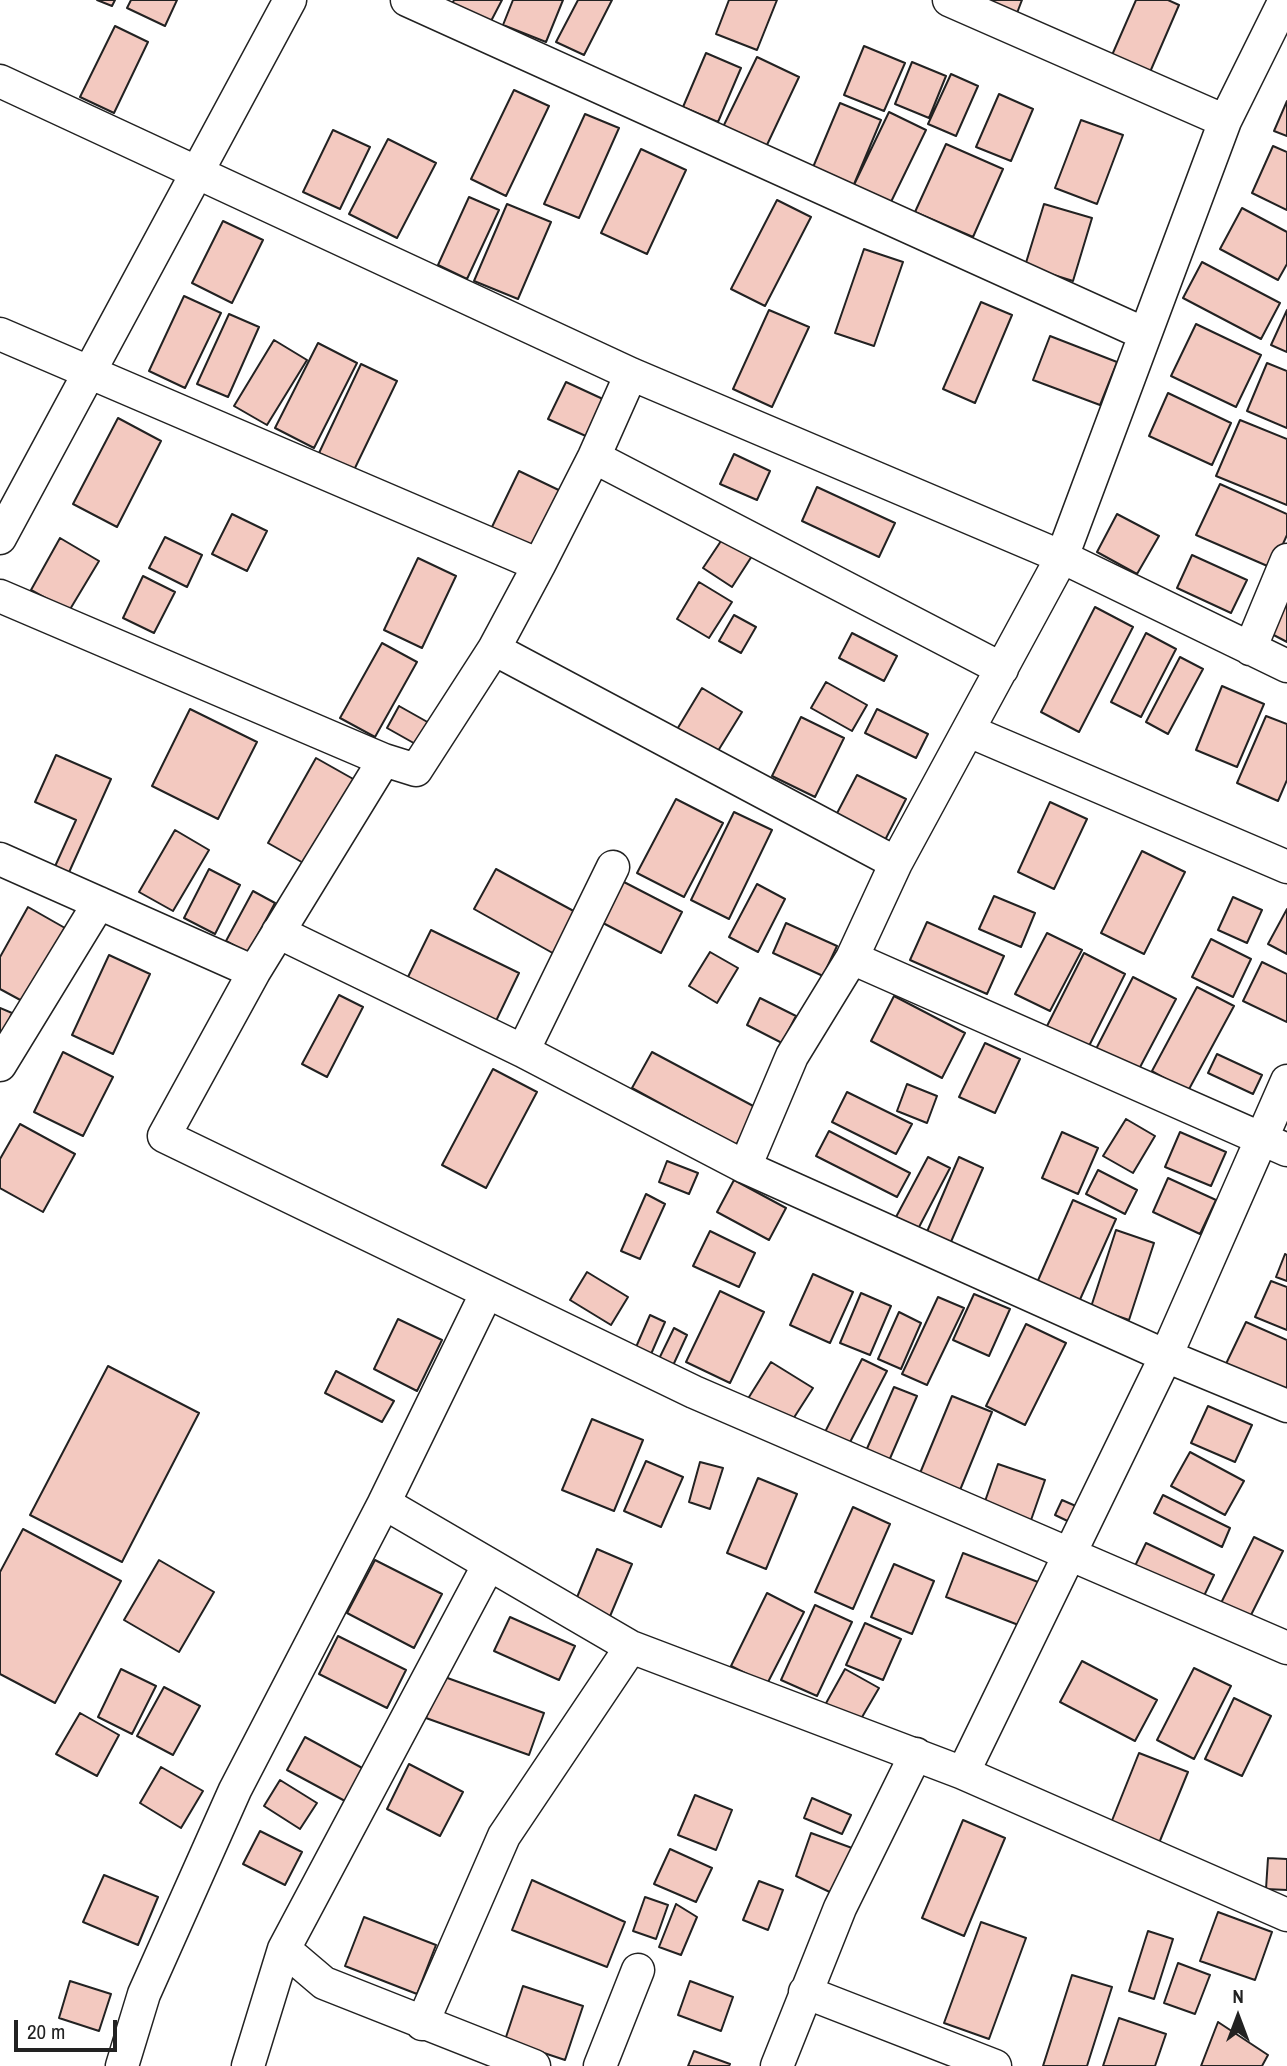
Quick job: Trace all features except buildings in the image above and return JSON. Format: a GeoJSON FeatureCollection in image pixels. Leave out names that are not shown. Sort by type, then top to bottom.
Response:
{"type":"FeatureCollection","features":[{"type":"Feature","properties":{"kind":"street"},"geometry":{"type":"LineString","coordinates":[[0,538],[289,0]]}},
{"type":"Feature","properties":{"kind":"street"},"geometry":{"type":"LineString","coordinates":[[407,0],[1145,334]]}},
{"type":"Feature","properties":{"kind":"street"},"geometry":{"type":"LineString","coordinates":[[949,0],[1225,121]]}},
{"type":"Feature","properties":{"kind":"street"},"geometry":{"type":"LineString","coordinates":[[745,1167],[792,1056],[852,958],[896,863],[1062,556],[1225,121],[1285,0]]}},
{"type":"Feature","properties":{"kind":"street"},"geometry":{"type":"LineString","coordinates":[[0,81],[196,169],[631,373],[1062,556],[1287,666]]}},
{"type":"Feature","properties":{"kind":"street"},"geometry":{"type":"LineString","coordinates":[[0,334],[539,565]]}},
{"type":"Feature","properties":{"kind":"street"},"geometry":{"type":"LineString","coordinates":[[0,596],[384,760],[416,770],[494,649],[594,457],[631,373]]}},
{"type":"Feature","properties":{"kind":"street"},"geometry":{"type":"LineString","coordinates":[[594,457],[1002,669]]}},
{"type":"Feature","properties":{"kind":"street"},"geometry":{"type":"LineString","coordinates":[[1250,649],[1287,560]]}},
{"type":"Feature","properties":{"kind":"street"},"geometry":{"type":"LineString","coordinates":[[494,649],[896,863]]}},
{"type":"Feature","properties":{"kind":"street"},"geometry":{"type":"LineString","coordinates":[[969,731],[1287,867]]}},
{"type":"Feature","properties":{"kind":"street"},"geometry":{"type":"LineString","coordinates":[[384,760],[254,972],[164,1136],[694,1392],[1287,1648]]}},
{"type":"Feature","properties":{"kind":"street"},"geometry":{"type":"LineString","coordinates":[[0,859],[254,972]]}},
{"type":"Feature","properties":{"kind":"street"},"geometry":{"type":"LineString","coordinates":[[523,1051],[613,867]]}},
{"type":"Feature","properties":{"kind":"street"},"geometry":{"type":"LineString","coordinates":[[0,1065],[99,902]]}},
{"type":"Feature","properties":{"kind":"street"},"geometry":{"type":"LineString","coordinates":[[278,932],[523,1051],[745,1167],[1166,1356],[1287,1406]]}},
{"type":"Feature","properties":{"kind":"street"},"geometry":{"type":"LineString","coordinates":[[852,958],[1273,1144]]}},
{"type":"Feature","properties":{"kind":"street"},"geometry":{"type":"LineString","coordinates":[[963,1773],[1166,1356],[1273,1144],[1287,1081]]}},
{"type":"Feature","properties":{"kind":"street"},"geometry":{"type":"LineString","coordinates":[[122,2066],[145,1994],[235,1790],[384,1503],[487,1292]]}},
{"type":"Feature","properties":{"kind":"street"},"geometry":{"type":"LineString","coordinates":[[384,1503],[631,1647],[963,1773],[1287,1915]]}},
{"type":"Feature","properties":{"kind":"street"},"geometry":{"type":"LineString","coordinates":[[248,2066],[284,1949],[488,1566]]}},
{"type":"Feature","properties":{"kind":"street"},"geometry":{"type":"LineString","coordinates":[[422,2024],[504,1836],[631,1647]]}},
{"type":"Feature","properties":{"kind":"street"},"geometry":{"type":"LineString","coordinates":[[777,2066],[840,1908],[916,1754]]}},
{"type":"Feature","properties":{"kind":"street"},"geometry":{"type":"LineString","coordinates":[[284,1949],[324,1983],[422,2024],[534,2066]]}},
{"type":"Feature","properties":{"kind":"street"},"geometry":{"type":"LineString","coordinates":[[600,2066],[638,1970]]}},
{"type":"Feature","properties":{"kind":"street"},"geometry":{"type":"LineString","coordinates":[[806,1992],[995,2066]]}}]}
